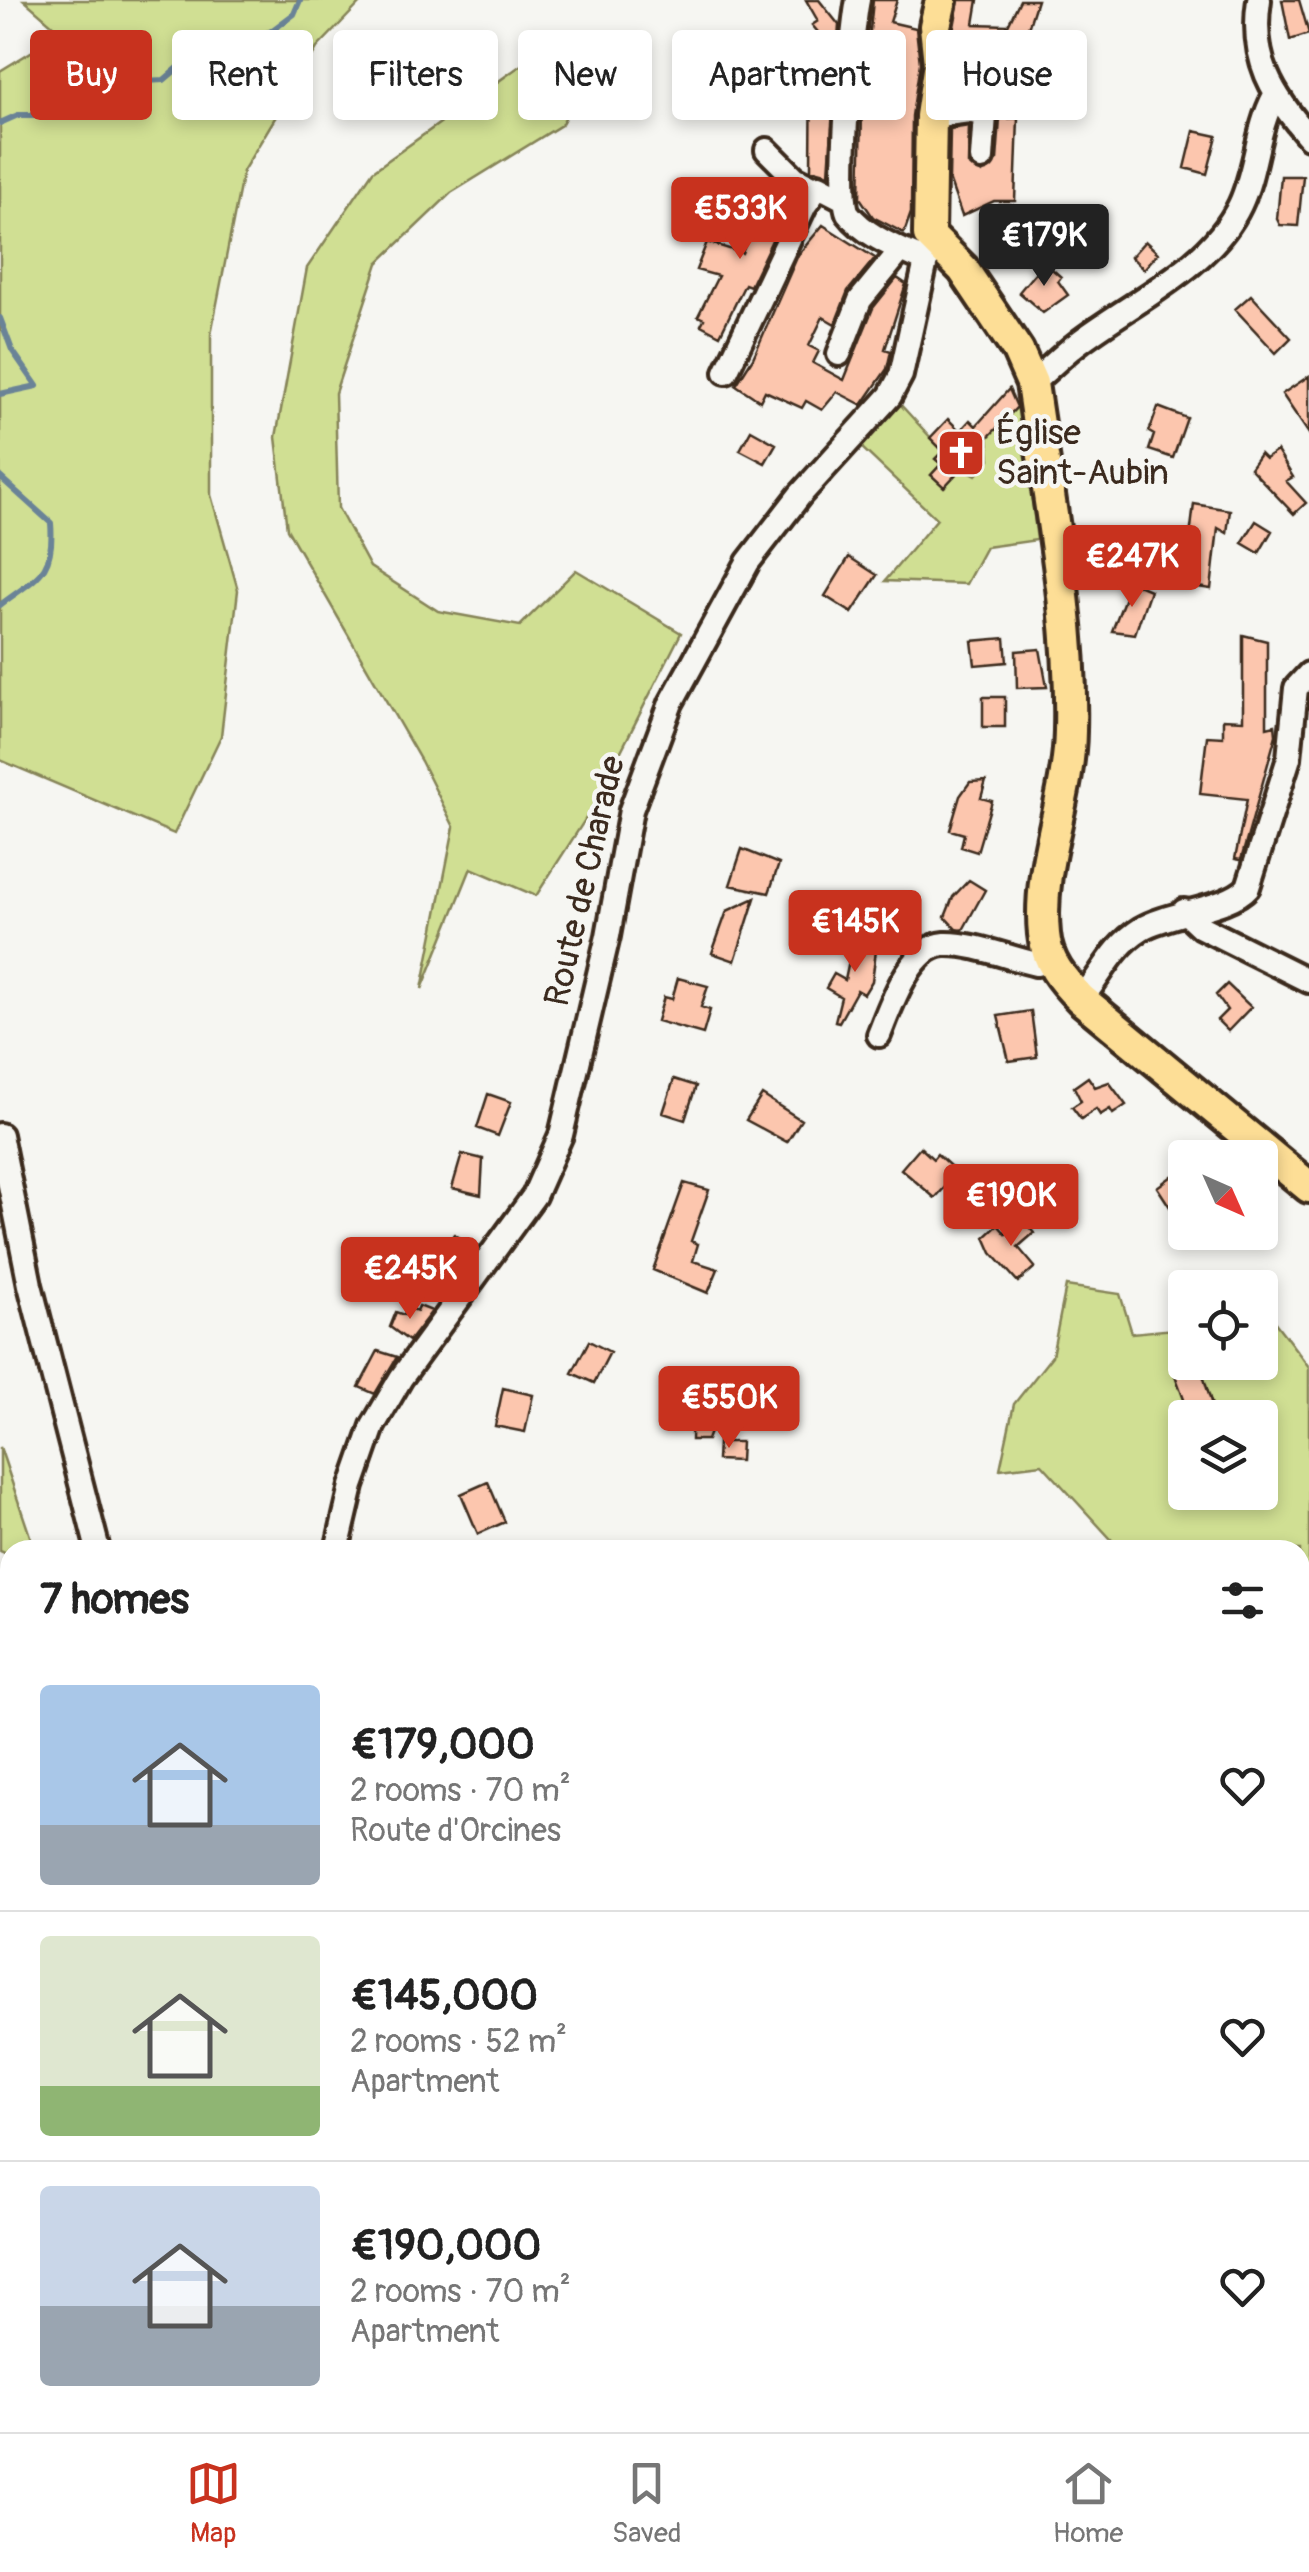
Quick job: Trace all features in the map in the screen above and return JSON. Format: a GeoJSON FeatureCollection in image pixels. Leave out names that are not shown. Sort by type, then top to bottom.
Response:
{"type":"FeatureCollection","features":[{"type":"Feature","properties":{"kind":"main road"},"geometry":{"type":"LineString","coordinates":[[936,30],[941,0]]}},
{"type":"Feature","properties":{"kind":"main road"},"geometry":{"type":"LineString","coordinates":[[931,120],[932,254],[963,269],[1018,351],[1032,384],[1070,682],[1065,783],[1042,890],[1044,940],[1051,960],[1080,999],[1309,1187]]}},
{"type":"Feature","properties":{"kind":"street"},"geometry":{"type":"LineString","coordinates":[[858,0],[851,33],[848,166],[842,198],[848,213],[901,250],[932,254]]}},
{"type":"Feature","properties":{"kind":"street"},"geometry":{"type":"LineString","coordinates":[[1258,0],[1263,68],[1274,97],[1309,137]]}},
{"type":"Feature","properties":{"kind":"street"},"geometry":{"type":"LineString","coordinates":[[1032,384],[1222,234],[1240,206],[1256,161],[1260,122],[1274,97]]}},
{"type":"Feature","properties":{"kind":"street"},"geometry":{"type":"LineString","coordinates":[[982,158],[985,120]]}},
{"type":"Feature","properties":{"kind":"street"},"geometry":{"type":"LineString","coordinates":[[766,150],[795,178],[817,190]]}},
{"type":"Feature","properties":{"kind":"street"},"geometry":{"type":"LineString","coordinates":[[726,372],[782,251],[819,186],[842,198]]}},
{"type":"Feature","properties":{"kind":"street"},"geometry":{"type":"LineString","coordinates":[[839,354],[860,300],[901,250]]}},
{"type":"Feature","properties":{"kind":"street","name":"Route de Charade"},"geometry":{"type":"LineString","coordinates":[[340,1540],[352,1486],[373,1426],[401,1378],[534,1196],[560,1135],[608,936],[630,810],[671,702],[748,562],[890,396],[901,375],[932,254]]}},
{"type":"Feature","properties":{"kind":"street"},"geometry":{"type":"LineString","coordinates":[[1080,999],[1122,942],[1184,911],[1236,898],[1248,888],[1289,758],[1296,688],[1309,674]]}},
{"type":"Feature","properties":{"kind":"street"},"geometry":{"type":"LineString","coordinates":[[1184,911],[1201,927],[1309,981]]}},
{"type":"Feature","properties":{"kind":"street"},"geometry":{"type":"LineString","coordinates":[[879,1035],[894,999],[922,954],[944,944],[1036,964],[1051,960]]}},
{"type":"Feature","properties":{"kind":"street"},"geometry":{"type":"LineString","coordinates":[[0,1135],[39,1324],[95,1540]]}},
{"type":"Feature","properties":{"kind":"green space"},"geometry":{"type":"Polygon","coordinates":[[[24,0],[363,0],[313,55],[313,30],[172,30],[172,120],[274,120],[243,171],[211,334],[211,495],[238,590],[221,736],[174,834],[0,760],[0,71],[30,53],[30,120],[152,120],[152,30],[59,30],[24,0]]]}},
{"type":"Feature","properties":{"kind":"green space"},"geometry":{"type":"Polygon","coordinates":[[[518,67],[518,120],[564,120],[451,193],[378,263],[335,393],[338,508],[370,567],[438,611],[520,626],[576,570],[681,633],[590,812],[536,896],[471,868],[422,989],[454,827],[421,761],[287,529],[276,437],[307,268],[373,171],[444,120],[498,120],[498,82],[518,67]]]}},
{"type":"Feature","properties":{"kind":"green space"},"geometry":{"type":"Polygon","coordinates":[[[899,403],[943,451],[936,459],[941,464],[931,475],[945,486],[953,473],[967,470],[976,475],[990,459],[988,436],[1020,404],[1037,540],[986,547],[966,584],[885,581],[937,519],[861,447],[899,403]]]}},
{"type":"Feature","properties":{"kind":"green space"},"geometry":{"type":"Polygon","coordinates":[[[1066,1286],[1120,1294],[1132,1333],[1168,1330],[1168,1380],[1278,1380],[1278,1326],[1309,1367],[1309,1540],[1112,1540],[1042,1464],[1000,1469],[1014,1404],[1052,1356],[1066,1286]]]}},
{"type":"Feature","properties":{"kind":"green space"},"geometry":{"type":"Polygon","coordinates":[[[0,1447],[31,1539],[0,1540],[0,1447]]]}},
{"type":"Feature","properties":{"kind":"building"},"geometry":{"type":"Polygon","coordinates":[[[806,0],[819,0],[839,25],[839,30],[816,30],[812,25],[818,21],[806,0]]]}},
{"type":"Feature","properties":{"kind":"building"},"geometry":{"type":"Polygon","coordinates":[[[873,0],[897,0],[890,22],[916,28],[920,63],[912,116],[911,213],[904,233],[873,217],[860,198],[862,120],[906,120],[906,30],[870,30],[873,0]]]}},
{"type":"Feature","properties":{"kind":"building"},"geometry":{"type":"Polygon","coordinates":[[[959,0],[978,0],[974,24],[1008,25],[1020,0],[1037,0],[1028,30],[954,27],[959,0]]]}},
{"type":"Feature","properties":{"kind":"building"},"geometry":{"type":"Polygon","coordinates":[[[1282,0],[1299,0],[1309,34],[1290,40],[1282,0]]]}},
{"type":"Feature","properties":{"kind":"building"},"geometry":{"type":"Polygon","coordinates":[[[811,120],[833,120],[829,174],[811,169],[811,120]]]}},
{"type":"Feature","properties":{"kind":"building"},"geometry":{"type":"Polygon","coordinates":[[[1000,120],[1018,120],[1015,201],[994,201],[962,216],[949,179],[950,129],[969,126],[968,164],[982,173],[997,160],[1000,120]]]}},
{"type":"Feature","properties":{"kind":"building"},"geometry":{"type":"Polygon","coordinates":[[[1194,131],[1217,136],[1207,174],[1185,168],[1194,131]]]}},
{"type":"Feature","properties":{"kind":"building"},"geometry":{"type":"Polygon","coordinates":[[[1281,176],[1303,176],[1298,226],[1280,225],[1277,219],[1281,176]]]}},
{"type":"Feature","properties":{"kind":"building"},"geometry":{"type":"Polygon","coordinates":[[[776,182],[794,194],[750,286],[745,284],[720,335],[701,325],[704,319],[698,316],[718,276],[696,270],[707,242],[742,253],[758,212],[762,213],[776,182]]]}},
{"type":"Feature","properties":{"kind":"building"},"geometry":{"type":"Polygon","coordinates":[[[823,225],[875,258],[848,291],[835,324],[823,317],[809,346],[819,351],[813,363],[844,380],[873,308],[897,278],[906,284],[885,349],[891,351],[887,369],[862,405],[837,392],[822,410],[806,401],[802,408],[765,391],[760,401],[736,385],[753,358],[798,255],[823,225]]]}},
{"type":"Feature","properties":{"kind":"building"},"geometry":{"type":"Polygon","coordinates":[[[1145,241],[1158,253],[1144,269],[1131,257],[1145,241]]]}},
{"type":"Feature","properties":{"kind":"building"},"geometry":{"type":"Polygon","coordinates":[[[1044,262],[1061,277],[1058,281],[1068,295],[1043,313],[1019,292],[1044,262]]]}},
{"type":"Feature","properties":{"kind":"building"},"geometry":{"type":"Polygon","coordinates":[[[1251,295],[1291,338],[1276,353],[1235,309],[1251,295]]]}},
{"type":"Feature","properties":{"kind":"building"},"geometry":{"type":"Polygon","coordinates":[[[1309,376],[1309,434],[1282,394],[1309,376]]]}},
{"type":"Feature","properties":{"kind":"building","name":"Église Saint-Aubin"},"geometry":{"type":"Polygon","coordinates":[[[1009,389],[1017,407],[978,448],[983,456],[980,467],[961,469],[944,487],[931,475],[941,464],[935,459],[943,451],[930,438],[948,419],[960,431],[970,420],[976,426],[1009,389]]]}},
{"type":"Feature","properties":{"kind":"building"},"geometry":{"type":"Polygon","coordinates":[[[1158,407],[1187,418],[1173,458],[1149,450],[1154,435],[1149,432],[1158,407]]]}},
{"type":"Feature","properties":{"kind":"building"},"geometry":{"type":"Polygon","coordinates":[[[751,430],[776,444],[765,463],[740,450],[751,430]]]}},
{"type":"Feature","properties":{"kind":"building"},"geometry":{"type":"Polygon","coordinates":[[[1277,451],[1293,477],[1286,481],[1306,503],[1294,514],[1250,468],[1260,454],[1265,459],[1277,451]]]}},
{"type":"Feature","properties":{"kind":"building"},"geometry":{"type":"Polygon","coordinates":[[[1194,504],[1230,510],[1227,533],[1218,528],[1211,589],[1184,585],[1194,504]]]}},
{"type":"Feature","properties":{"kind":"building"},"geometry":{"type":"Polygon","coordinates":[[[1256,521],[1272,531],[1259,553],[1242,543],[1256,521]]]}},
{"type":"Feature","properties":{"kind":"building"},"geometry":{"type":"Polygon","coordinates":[[[849,557],[877,575],[852,613],[825,596],[849,557]]]}},
{"type":"Feature","properties":{"kind":"building"},"geometry":{"type":"Polygon","coordinates":[[[1131,582],[1150,590],[1135,634],[1112,631],[1131,582]]]}},
{"type":"Feature","properties":{"kind":"building"},"geometry":{"type":"Polygon","coordinates":[[[1243,635],[1267,641],[1267,727],[1275,725],[1276,735],[1241,860],[1235,859],[1247,799],[1200,794],[1207,736],[1223,737],[1223,719],[1243,720],[1243,635]]]}},
{"type":"Feature","properties":{"kind":"building"},"geometry":{"type":"Polygon","coordinates":[[[1005,638],[1007,662],[975,665],[972,641],[1005,638]]]}},
{"type":"Feature","properties":{"kind":"building"},"geometry":{"type":"Polygon","coordinates":[[[1040,649],[1047,687],[1017,688],[1016,651],[1040,649]]]}},
{"type":"Feature","properties":{"kind":"building"},"geometry":{"type":"Polygon","coordinates":[[[983,697],[1005,697],[1005,727],[983,727],[983,697]]]}},
{"type":"Feature","properties":{"kind":"building"},"geometry":{"type":"Polygon","coordinates":[[[986,781],[981,798],[992,801],[977,852],[961,847],[964,834],[950,830],[960,796],[970,782],[986,781]]]}},
{"type":"Feature","properties":{"kind":"building"},"geometry":{"type":"Polygon","coordinates":[[[742,849],[779,864],[769,893],[730,885],[742,849]]]}},
{"type":"Feature","properties":{"kind":"building"},"geometry":{"type":"Polygon","coordinates":[[[969,880],[985,890],[963,930],[956,929],[945,917],[953,897],[969,880]]]}},
{"type":"Feature","properties":{"kind":"building"},"geometry":{"type":"Polygon","coordinates":[[[755,898],[735,961],[712,953],[727,911],[755,898]]]}},
{"type":"Feature","properties":{"kind":"building"},"geometry":{"type":"Polygon","coordinates":[[[854,938],[877,943],[872,981],[864,994],[857,990],[839,1022],[835,1021],[841,997],[826,988],[834,974],[845,980],[854,938]]]}},
{"type":"Feature","properties":{"kind":"building"},"geometry":{"type":"Polygon","coordinates":[[[678,978],[708,986],[701,1007],[710,1010],[703,1034],[657,1021],[664,997],[672,999],[678,978]]]}},
{"type":"Feature","properties":{"kind":"building"},"geometry":{"type":"Polygon","coordinates":[[[1227,984],[1251,1007],[1228,1031],[1217,1020],[1227,1010],[1216,995],[1227,984]]]}},
{"type":"Feature","properties":{"kind":"building"},"geometry":{"type":"Polygon","coordinates":[[[1031,1011],[1037,1057],[1009,1061],[998,1016],[1031,1011]]]}},
{"type":"Feature","properties":{"kind":"building"},"geometry":{"type":"Polygon","coordinates":[[[1088,1077],[1095,1087],[1109,1082],[1126,1105],[1113,1114],[1110,1109],[1100,1115],[1096,1109],[1081,1119],[1072,1107],[1081,1101],[1074,1087],[1088,1077]]]}},
{"type":"Feature","properties":{"kind":"building"},"geometry":{"type":"Polygon","coordinates":[[[674,1079],[696,1086],[685,1120],[663,1113],[674,1079]]]}},
{"type":"Feature","properties":{"kind":"building"},"geometry":{"type":"Polygon","coordinates":[[[488,1094],[511,1102],[498,1136],[477,1128],[488,1094]]]}},
{"type":"Feature","properties":{"kind":"building"},"geometry":{"type":"Polygon","coordinates":[[[762,1095],[801,1120],[787,1142],[746,1120],[762,1095]]]}},
{"type":"Feature","properties":{"kind":"building"},"geometry":{"type":"Polygon","coordinates":[[[920,1147],[933,1159],[937,1154],[958,1173],[935,1198],[901,1169],[920,1147]]]}},
{"type":"Feature","properties":{"kind":"building"},"geometry":{"type":"Polygon","coordinates":[[[462,1154],[483,1159],[481,1195],[452,1188],[462,1154]]]}},
{"type":"Feature","properties":{"kind":"building"},"geometry":{"type":"Polygon","coordinates":[[[1168,1179],[1168,1204],[1157,1187],[1168,1179]]]}},
{"type":"Feature","properties":{"kind":"building"},"geometry":{"type":"Polygon","coordinates":[[[684,1183],[709,1190],[691,1241],[698,1244],[693,1261],[718,1269],[708,1293],[653,1270],[684,1183]]]}},
{"type":"Feature","properties":{"kind":"building"},"geometry":{"type":"Polygon","coordinates":[[[1023,1220],[1034,1233],[1018,1247],[1035,1267],[1018,1282],[992,1253],[985,1237],[998,1225],[1006,1234],[1023,1220]]]}},
{"type":"Feature","properties":{"kind":"building"},"geometry":{"type":"Polygon","coordinates":[[[454,1234],[474,1247],[456,1274],[436,1261],[454,1234]]]}},
{"type":"Feature","properties":{"kind":"building"},"geometry":{"type":"Polygon","coordinates":[[[419,1306],[432,1311],[409,1341],[390,1327],[396,1312],[404,1315],[407,1307],[417,1311],[419,1306]]]}},
{"type":"Feature","properties":{"kind":"building"},"geometry":{"type":"Polygon","coordinates":[[[589,1341],[610,1352],[594,1383],[572,1373],[589,1341]]]}},
{"type":"Feature","properties":{"kind":"building"},"geometry":{"type":"Polygon","coordinates":[[[378,1351],[397,1357],[375,1394],[359,1387],[378,1351]]]}},
{"type":"Feature","properties":{"kind":"building"},"geometry":{"type":"Polygon","coordinates":[[[696,1377],[726,1390],[707,1440],[691,1440],[692,1398],[687,1390],[696,1377]]]}},
{"type":"Feature","properties":{"kind":"building"},"geometry":{"type":"Polygon","coordinates":[[[1177,1380],[1205,1380],[1210,1400],[1184,1400],[1177,1380]]]}},
{"type":"Feature","properties":{"kind":"building"},"geometry":{"type":"Polygon","coordinates":[[[503,1388],[533,1395],[525,1432],[495,1426],[503,1388]]]}},
{"type":"Feature","properties":{"kind":"building"},"geometry":{"type":"Polygon","coordinates":[[[718,1442],[741,1442],[740,1461],[717,1460],[718,1442]]]}},
{"type":"Feature","properties":{"kind":"building"},"geometry":{"type":"Polygon","coordinates":[[[488,1482],[505,1522],[478,1534],[461,1494],[488,1482]]]}},
{"type":"Feature","properties":{"kind":"waterway"},"geometry":{"type":"LineString","coordinates":[[0,123],[18,115],[63,115],[106,83],[164,80],[199,50],[270,32],[294,14],[300,0]]}},
{"type":"Feature","properties":{"kind":"waterway"},"geometry":{"type":"LineString","coordinates":[[0,318],[12,350],[37,386],[0,394]]}},
{"type":"Feature","properties":{"kind":"waterway"},"geometry":{"type":"LineString","coordinates":[[0,477],[51,523],[50,553],[41,573],[0,605]]}},
{"type":"Feature","properties":{"kind":"place","name":"Église Saint-Aubin"},"geometry":{"type":"Point","coordinates":[961,453]}}]}
